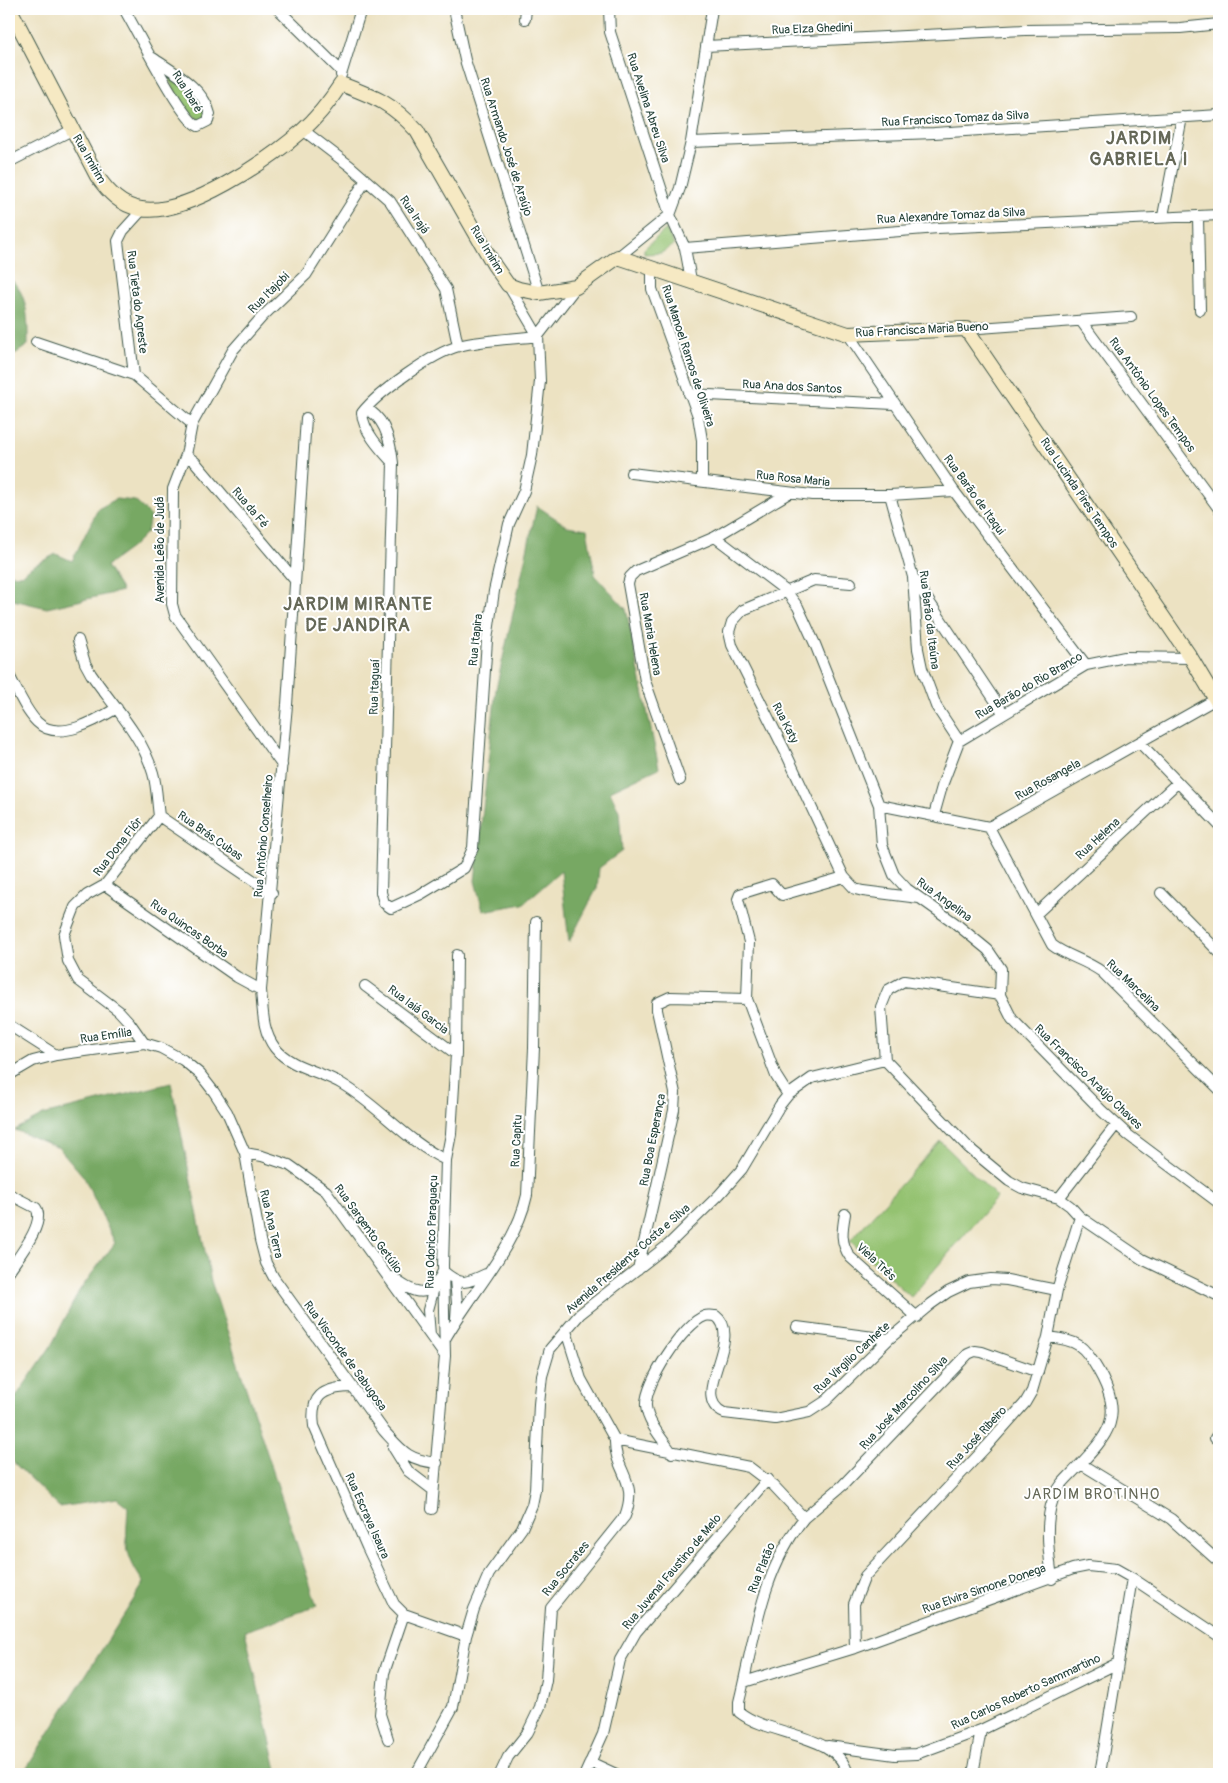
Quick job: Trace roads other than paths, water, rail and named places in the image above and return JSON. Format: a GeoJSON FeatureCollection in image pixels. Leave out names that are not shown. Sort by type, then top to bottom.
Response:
{"type":"FeatureCollection","features":[{"type":"Feature","properties":{"kind":"street","name":"Rua Imirim"},"geometry":{"type":"LineString","coordinates":[[10,9],[72,130],[109,193],[125,203],[142,210]]}},
{"type":"Feature","properties":{"kind":"street","name":"Rua Ibaré"},"geometry":{"type":"LineString","coordinates":[[124,9],[153,58],[170,92],[188,119],[198,126],[208,121],[210,114],[208,107],[198,94],[153,58]]}},
{"type":"Feature","properties":{"kind":"street"},"geometry":{"type":"LineString","coordinates":[[278,9],[341,77]]}},
{"type":"Feature","properties":{"kind":"street"},"geometry":{"type":"LineString","coordinates":[[142,210],[182,204],[220,186],[254,168],[303,130],[330,102],[341,77],[360,9]]}},
{"type":"Feature","properties":{"kind":"street","name":"Rua Armando José de Araújo"},"geometry":{"type":"LineString","coordinates":[[454,9],[468,69],[538,293]]}},
{"type":"Feature","properties":{"kind":"street","name":"Rua Avelina Abreu Silva"},"geometry":{"type":"LineString","coordinates":[[608,9],[610,32],[670,215],[686,248],[691,280]]}},
{"type":"Feature","properties":{"kind":"street"},"geometry":{"type":"LineString","coordinates":[[393,463],[365,426],[362,413],[382,394],[420,367],[458,346],[538,336],[576,287],[618,257],[670,215],[680,188],[692,142],[712,9]]}},
{"type":"Feature","properties":{"kind":"street","name":"Rua Elza Ghedini"},"geometry":{"type":"LineString","coordinates":[[706,46],[1025,30],[1180,28],[1219,24]]}},
{"type":"Feature","properties":{"kind":"street","name":"Rua Imirim"},"geometry":{"type":"LineString","coordinates":[[341,77],[402,114],[417,131],[494,265],[508,285],[538,293],[576,287]]}},
{"type":"Feature","properties":{"kind":"street","name":"Rua Francisco Tomaz da Silva"},"geometry":{"type":"LineString","coordinates":[[692,142],[934,133],[1219,115]]}},
{"type":"Feature","properties":{"kind":"street"},"geometry":{"type":"LineString","coordinates":[[1163,216],[1182,117]]}},
{"type":"Feature","properties":{"kind":"street"},"geometry":{"type":"LineString","coordinates":[[9,162],[72,130]]}},
{"type":"Feature","properties":{"kind":"street","name":"Rua Irajá"},"geometry":{"type":"LineString","coordinates":[[303,130],[390,201],[446,289],[458,346]]}},
{"type":"Feature","properties":{"kind":"street","name":"Rua Itajobi"},"geometry":{"type":"LineString","coordinates":[[192,424],[234,350],[262,317],[306,274],[366,180]]}},
{"type":"Feature","properties":{"kind":"street","name":"Rua Tieta do Agreste"},"geometry":{"type":"LineString","coordinates":[[134,375],[118,241],[123,231],[142,210]]}},
{"type":"Feature","properties":{"kind":"street","name":"Rua Alexandre Tomaz da Silva"},"geometry":{"type":"LineString","coordinates":[[686,248],[938,228],[1163,216],[1198,217],[1219,214]]}},
{"type":"Feature","properties":{"kind":"street"},"geometry":{"type":"LineString","coordinates":[[1198,217],[1200,310]]}},
{"type":"Feature","properties":{"kind":"street","name":"Rua Francisca Maria Bueno"},"geometry":{"type":"LineString","coordinates":[[618,257],[848,334],[966,329],[1131,317]]}},
{"type":"Feature","properties":{"kind":"street","name":"Rua Manoel Ramos de Oliveira"},"geometry":{"type":"LineString","coordinates":[[652,268],[652,288],[698,416],[702,440],[702,481]]}},
{"type":"Feature","properties":{"kind":"street","name":"Rua Itapira"},"geometry":{"type":"LineString","coordinates":[[391,908],[421,894],[464,868],[473,848],[487,640],[501,554],[508,524],[524,491],[532,455],[540,381],[538,336],[508,285]]}},
{"type":"Feature","properties":{"kind":"street","name":"Rua Antônio Lopes Tempos"},"geometry":{"type":"LineString","coordinates":[[1081,321],[1219,509]]}},
{"type":"Feature","properties":{"kind":"street","name":"Rua Lucinda Pires Tempos"},"geometry":{"type":"LineString","coordinates":[[966,329],[1192,658],[1217,702]]}},
{"type":"Feature","properties":{"kind":"street","name":"Rua Barão de Itaqui"},"geometry":{"type":"LineString","coordinates":[[848,334],[954,491],[1086,665]]}},
{"type":"Feature","properties":{"kind":"street"},"geometry":{"type":"LineString","coordinates":[[36,342],[134,375],[192,424]]}},
{"type":"Feature","properties":{"kind":"street","name":"Rua Ana dos Santos"},"geometry":{"type":"LineString","coordinates":[[689,394],[894,404]]}},
{"type":"Feature","properties":{"kind":"street","name":"Rua Itaguaí"},"geometry":{"type":"LineString","coordinates":[[366,409],[373,412],[385,431],[392,452],[393,463],[381,892],[384,904],[391,908]]}},
{"type":"Feature","properties":{"kind":"street","name":"Rua Antônio Conselheiro"},"geometry":{"type":"LineString","coordinates":[[306,418],[272,894],[261,990],[264,1026],[276,1049],[283,1056],[340,1082],[367,1100],[426,1150],[446,1160]]}},
{"type":"Feature","properties":{"kind":"street","name":"Avenida Leão de Judá"},"geometry":{"type":"LineString","coordinates":[[192,424],[186,455],[173,489],[172,604],[175,615],[282,765]]}},
{"type":"Feature","properties":{"kind":"street","name":"Rua da Fé"},"geometry":{"type":"LineString","coordinates":[[186,455],[195,462],[294,578]]}},
{"type":"Feature","properties":{"kind":"street","name":"Rua Rosa Maria"},"geometry":{"type":"LineString","coordinates":[[631,473],[812,495],[890,495],[954,491]]}},
{"type":"Feature","properties":{"kind":"street","name":"Rua Maria Helena"},"geometry":{"type":"LineString","coordinates":[[680,780],[645,681],[628,584],[630,577],[636,571],[715,536],[789,493]]}},
{"type":"Feature","properties":{"kind":"street","name":"Rua Barão da Itaúna"},"geometry":{"type":"LineString","coordinates":[[890,495],[913,577],[918,648],[922,668],[936,706],[959,741]]}},
{"type":"Feature","properties":{"kind":"street","name":"Rua Angelina"},"geometry":{"type":"LineString","coordinates":[[715,536],[786,591],[798,607],[816,644],[880,805],[882,846],[894,875],[907,889],[956,923],[996,960],[1002,976],[1000,995]]}},
{"type":"Feature","properties":{"kind":"street"},"geometry":{"type":"LineString","coordinates":[[913,577],[1004,714]]}},
{"type":"Feature","properties":{"kind":"street","name":"Rua Katy"},"geometry":{"type":"LineString","coordinates":[[851,583],[814,580],[786,591],[743,610],[732,622],[729,632],[732,645],[785,751],[844,877],[856,889],[863,891],[922,898]]}},
{"type":"Feature","properties":{"kind":"street","name":"Rua Dona Flôr"},"geometry":{"type":"LineString","coordinates":[[78,640],[85,663],[139,740],[149,760],[154,775],[159,816],[105,885],[87,895],[75,907],[64,934],[68,961],[78,980],[119,1011],[144,1043]]}},
{"type":"Feature","properties":{"kind":"street","name":"Rua Barão do Rio Branco"},"geometry":{"type":"LineString","coordinates":[[959,741],[1086,665],[1124,658],[1192,658]]}},
{"type":"Feature","properties":{"kind":"street"},"geometry":{"type":"LineString","coordinates":[[9,675],[37,723],[48,729],[61,730],[80,726],[117,708]]}},
{"type":"Feature","properties":{"kind":"street","name":"Rua Rosangela"},"geometry":{"type":"LineString","coordinates":[[989,827],[1217,702]]}},
{"type":"Feature","properties":{"kind":"street"},"geometry":{"type":"LineString","coordinates":[[934,815],[946,774],[959,741]]}},
{"type":"Feature","properties":{"kind":"street"},"geometry":{"type":"LineString","coordinates":[[1140,743],[1219,825]]}},
{"type":"Feature","properties":{"kind":"street","name":"Rua Helena"},"geometry":{"type":"LineString","coordinates":[[1037,913],[1177,783]]}},
{"type":"Feature","properties":{"kind":"street"},"geometry":{"type":"LineString","coordinates":[[880,805],[989,827]]}},
{"type":"Feature","properties":{"kind":"street","name":"Rua Brás Cubas"},"geometry":{"type":"LineString","coordinates":[[159,816],[272,894]]}},
{"type":"Feature","properties":{"kind":"street","name":"Rua Marcelina"},"geometry":{"type":"LineString","coordinates":[[989,827],[1037,913],[1052,945],[1059,951],[1091,963],[1102,972],[1219,1090]]}},
{"type":"Feature","properties":{"kind":"street"},"geometry":{"type":"LineString","coordinates":[[788,1095],[776,1076],[747,999],[749,942],[738,899],[743,892],[772,884],[782,895],[844,877]]}},
{"type":"Feature","properties":{"kind":"street","name":"Rua Quincas Borba"},"geometry":{"type":"LineString","coordinates":[[105,885],[237,977],[261,990]]}},
{"type":"Feature","properties":{"kind":"street"},"geometry":{"type":"LineString","coordinates":[[1162,893],[1219,952]]}},
{"type":"Feature","properties":{"kind":"street","name":"Rua Capitu"},"geometry":{"type":"LineString","coordinates":[[445,1339],[516,1230],[523,1213],[527,1195],[534,1048],[536,922]]}},
{"type":"Feature","properties":{"kind":"street","name":"Rua Odorico Paraguaçu"},"geometry":{"type":"LineString","coordinates":[[432,1509],[445,1356],[443,1270],[446,1160],[451,1134],[456,1054],[457,955]]}},
{"type":"Feature","properties":{"kind":"street"},"geometry":{"type":"LineString","coordinates":[[1000,995],[904,981],[896,984],[888,990],[882,1001],[885,1060],[935,1115],[998,1172],[1022,1188],[1059,1198],[1070,1206],[1080,1218],[1142,1259],[1219,1296]]}},
{"type":"Feature","properties":{"kind":"street","name":"Rua Iaiá Garcia"},"geometry":{"type":"LineString","coordinates":[[365,986],[456,1054]]}},
{"type":"Feature","properties":{"kind":"street","name":"Rua Francisco Araújo Chaves"},"geometry":{"type":"LineString","coordinates":[[1000,995],[1006,1012],[1017,1025],[1116,1125],[1219,1203]]}},
{"type":"Feature","properties":{"kind":"street","name":"Rua Boa Esperança"},"geometry":{"type":"LineString","coordinates":[[638,1269],[674,1110],[675,1093],[657,1003],[670,997],[747,999]]}},
{"type":"Feature","properties":{"kind":"street"},"geometry":{"type":"LineString","coordinates":[[9,1024],[56,1055]]}},
{"type":"Feature","properties":{"kind":"street","name":"Rua Emília"},"geometry":{"type":"LineString","coordinates":[[9,1075],[33,1061],[56,1055],[144,1043],[183,1060],[200,1074],[226,1112],[245,1153]]}},
{"type":"Feature","properties":{"kind":"street","name":"Avenida Presidente Costa e Silva"},"geometry":{"type":"LineString","coordinates":[[416,1774],[453,1707],[466,1636],[474,1609],[489,1574],[522,1528],[532,1505],[535,1490],[536,1434],[542,1376],[550,1349],[580,1314],[638,1269],[692,1223],[742,1170],[780,1105],[788,1095],[812,1078],[885,1060]]}},
{"type":"Feature","properties":{"kind":"street"},"geometry":{"type":"LineString","coordinates":[[1059,1198],[1116,1125]]}},
{"type":"Feature","properties":{"kind":"street","name":"Rua Sargento Getúlio"},"geometry":{"type":"LineString","coordinates":[[245,1153],[262,1156],[289,1165],[314,1180],[326,1191],[445,1356]]}},
{"type":"Feature","properties":{"kind":"street","name":"Rua Ana Terra"},"geometry":{"type":"LineString","coordinates":[[245,1153],[254,1209],[266,1263],[286,1295]]}},
{"type":"Feature","properties":{"kind":"street"},"geometry":{"type":"LineString","coordinates":[[9,1194],[36,1208],[39,1220],[9,1271]]}},
{"type":"Feature","properties":{"kind":"street","name":"Viela Três"},"geometry":{"type":"LineString","coordinates":[[845,1214],[842,1238],[843,1247],[850,1257],[916,1317]]}},
{"type":"Feature","properties":{"kind":"street","name":"Rua José Ribeiro"},"geometry":{"type":"LineString","coordinates":[[855,1648],[854,1604],[865,1576],[1025,1404],[1032,1391],[1048,1337],[1057,1290],[1080,1218]]}},
{"type":"Feature","properties":{"kind":"street"},"geometry":{"type":"LineString","coordinates":[[372,1256],[390,1276],[408,1289],[423,1292],[435,1284]]}},
{"type":"Feature","properties":{"kind":"street"},"geometry":{"type":"LineString","coordinates":[[430,1337],[428,1310],[435,1284],[443,1270],[455,1280],[468,1282],[487,1274]]}},
{"type":"Feature","properties":{"kind":"street"},"geometry":{"type":"LineString","coordinates":[[455,1280],[457,1303],[455,1321]]}},
{"type":"Feature","properties":{"kind":"street","name":"Rua Virgilio Canhete"},"geometry":{"type":"LineString","coordinates":[[672,1453],[646,1409],[646,1395],[656,1371],[670,1351],[691,1326],[704,1316],[716,1316],[724,1328],[724,1342],[711,1390],[713,1404],[718,1410],[724,1413],[756,1418],[791,1417],[809,1412],[826,1400],[889,1339],[948,1292],[969,1282],[1007,1280],[1057,1290]]}},
{"type":"Feature","properties":{"kind":"street","name":"Rua Visconde de Sabugosa"},"geometry":{"type":"LineString","coordinates":[[286,1295],[384,1431],[404,1453],[414,1460],[437,1463]]}},
{"type":"Feature","properties":{"kind":"street"},"geometry":{"type":"LineString","coordinates":[[797,1327],[889,1339]]}},
{"type":"Feature","properties":{"kind":"street"},"geometry":{"type":"LineString","coordinates":[[566,1331],[588,1394],[615,1440],[749,1467],[768,1479],[804,1518]]}},
{"type":"Feature","properties":{"kind":"street"},"geometry":{"type":"LineString","coordinates":[[1048,1337],[1064,1339],[1083,1347],[1100,1374],[1113,1406],[1112,1418],[1106,1432],[1081,1464],[1061,1484],[1052,1502],[1048,1537],[1052,1578]]}},
{"type":"Feature","properties":{"kind":"street","name":"Rua José Marcolino Silva"},"geometry":{"type":"LineString","coordinates":[[804,1518],[843,1485],[968,1354],[982,1352],[1038,1372]]}},
{"type":"Feature","properties":{"kind":"street","name":"Rua Escrava Isaura"},"geometry":{"type":"LineString","coordinates":[[351,1387],[329,1390],[315,1400],[312,1411],[314,1426],[370,1554],[394,1604],[404,1614]]}},
{"type":"Feature","properties":{"kind":"street","name":"Rua Visconde de Sabugosa"},"geometry":{"type":"LineString","coordinates":[[384,1431],[408,1471],[433,1490]]}},
{"type":"Feature","properties":{"kind":"street","name":"Rua Socrates"},"geometry":{"type":"LineString","coordinates":[[500,1774],[508,1757],[528,1732],[540,1707],[546,1680],[551,1608],[624,1516],[630,1503],[628,1484],[615,1451],[615,1440]]}},
{"type":"Feature","properties":{"kind":"street"},"geometry":{"type":"LineString","coordinates":[[1081,1464],[1172,1519],[1219,1562]]}},
{"type":"Feature","properties":{"kind":"street","name":"Rua Juvenal Faustino de Melo"},"geometry":{"type":"LineString","coordinates":[[585,1774],[609,1716],[624,1649],[636,1632],[768,1479]]}},
{"type":"Feature","properties":{"kind":"street","name":"Rua Platão"},"geometry":{"type":"LineString","coordinates":[[804,1518],[788,1538],[774,1566],[764,1594],[739,1712],[762,1726],[828,1746]]}},
{"type":"Feature","properties":{"kind":"street","name":"Rua Elvira Simone Donega"},"geometry":{"type":"LineString","coordinates":[[744,1682],[855,1648],[1052,1578],[1072,1569],[1088,1566],[1116,1569],[1219,1636]]}},
{"type":"Feature","properties":{"kind":"street"},"geometry":{"type":"LineString","coordinates":[[1100,1774],[1132,1578]]}},
{"type":"Feature","properties":{"kind":"street"},"geometry":{"type":"LineString","coordinates":[[388,1739],[380,1714],[384,1673],[404,1614],[466,1636]]}},
{"type":"Feature","properties":{"kind":"street","name":"Rua Carlos Roberto Sammartino"},"geometry":{"type":"LineString","coordinates":[[828,1746],[901,1755],[916,1754],[981,1730],[1118,1663]]}},
{"type":"Feature","properties":{"kind":"street"},"geometry":{"type":"LineString","coordinates":[[973,1774],[981,1730]]}},
{"type":"Feature","properties":{"kind":"street"},"geometry":{"type":"LineString","coordinates":[[828,1746],[840,1757],[848,1774]]}},
{"type":"Feature","properties":{"kind":"street"},"geometry":{"type":"LineString","coordinates":[[590,1762],[616,1774]]}},
{"type":"Feature","properties":{"kind":"district","name":"JARDIM GABRIELA I"},"geometry":{"type":"Point","coordinates":[1139,148]}},
{"type":"Feature","properties":{"kind":"district","name":"JARDIM MIRANTE DE JANDIRA"},"geometry":{"type":"Point","coordinates":[358,614]}},
{"type":"Feature","properties":{"kind":"district","name":"JARDIM BROTINHO"},"geometry":{"type":"Point","coordinates":[1092,1494]}}]}
